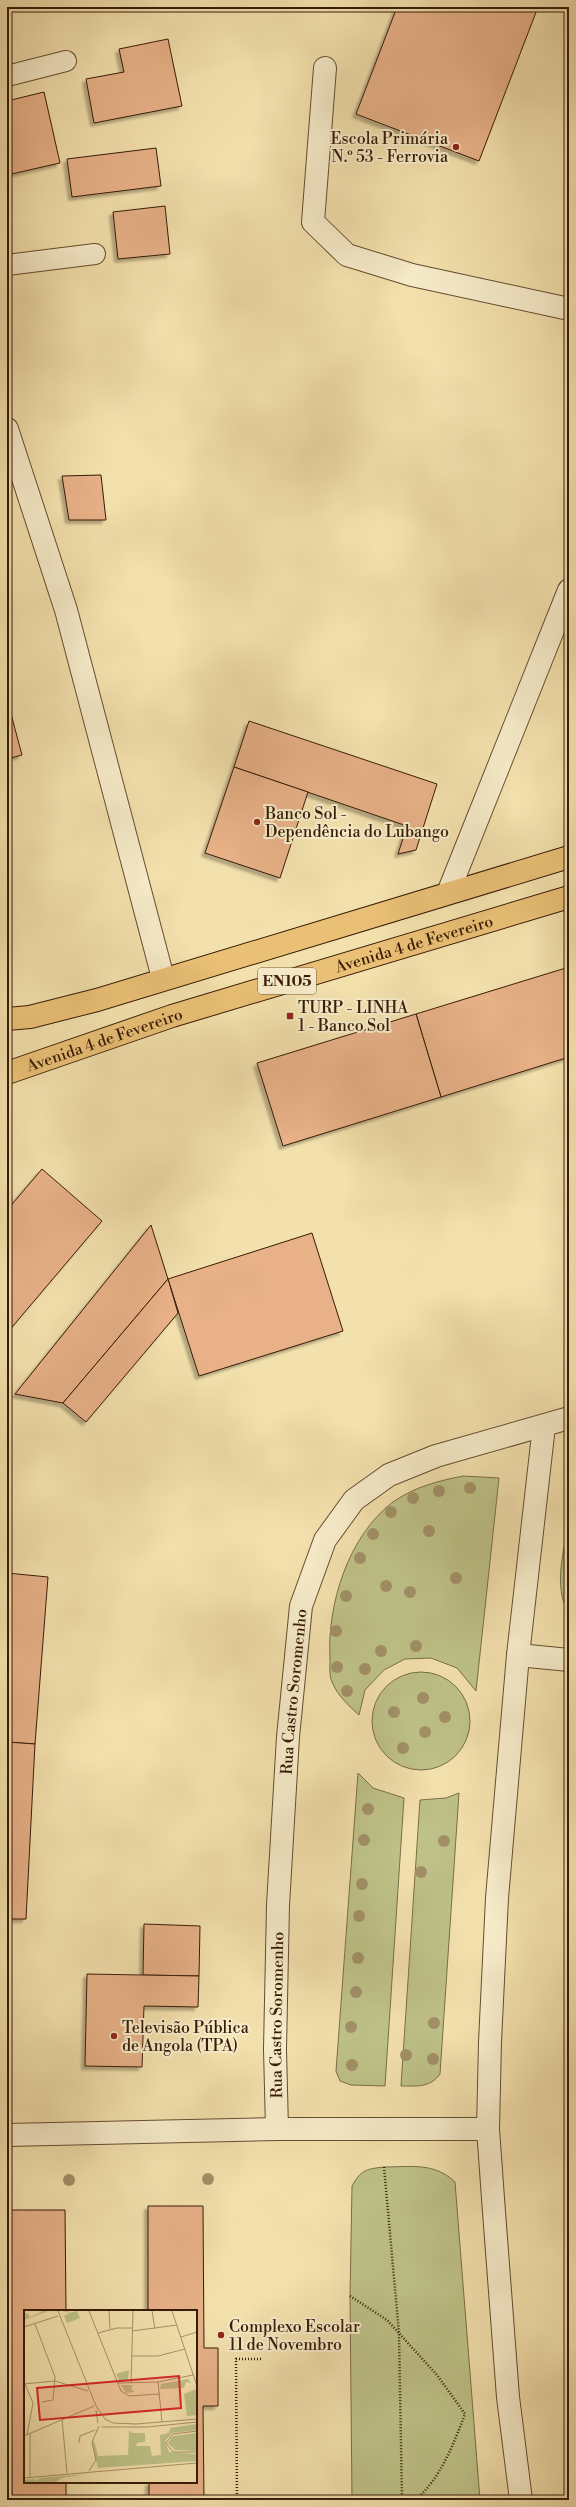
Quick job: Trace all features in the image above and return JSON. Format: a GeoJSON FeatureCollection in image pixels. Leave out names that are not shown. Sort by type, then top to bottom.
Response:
{"type":"FeatureCollection","features":[{"type":"Feature","properties":{"kind":"main road","name":"EN105"},"geometry":{"type":"LineString","coordinates":[[7,1019],[30,1017],[74,1006],[569,857]]}},
{"type":"Feature","properties":{"kind":"main road","name":"Avenida 4 de Fevereiro"},"geometry":{"type":"LineString","coordinates":[[7,1073],[172,1016],[569,897]]}},
{"type":"Feature","properties":{"kind":"street"},"geometry":{"type":"LineString","coordinates":[[325,68],[313,222],[330,239],[347,255],[412,275],[569,309]]}},
{"type":"Feature","properties":{"kind":"street"},"geometry":{"type":"LineString","coordinates":[[7,428],[66,610],[163,978]]}},
{"type":"Feature","properties":{"kind":"street"},"geometry":{"type":"LineString","coordinates":[[448,893],[569,590]]}},
{"type":"Feature","properties":{"kind":"street","name":"Rua Castro Soromenho"},"geometry":{"type":"LineString","coordinates":[[277,2129],[275,2049],[278,1905],[288,1738],[301,1606],[325,1540],[354,1500],[389,1475],[436,1456],[569,1418]]}},
{"type":"Feature","properties":{"kind":"street"},"geometry":{"type":"LineString","coordinates":[[521,2500],[508,2397],[488,2129],[490,2042],[497,1898],[518,1655],[544,1426]]}},
{"type":"Feature","properties":{"kind":"street"},"geometry":{"type":"LineString","coordinates":[[518,1655],[569,1660]]}},
{"type":"Feature","properties":{"kind":"street"},"geometry":{"type":"LineString","coordinates":[[7,2135],[277,2129],[488,2129]]}},
{"type":"Feature","properties":{"kind":"lane"},"geometry":{"type":"LineString","coordinates":[[7,76],[66,61]]}},
{"type":"Feature","properties":{"kind":"lane"},"geometry":{"type":"LineString","coordinates":[[7,265],[96,254]]}},
{"type":"Feature","properties":{"kind":"path"},"geometry":{"type":"LineString","coordinates":[[384,2167],[399,2333],[402,2500]]}},
{"type":"Feature","properties":{"kind":"path"},"geometry":{"type":"LineString","coordinates":[[350,2296],[387,2320],[437,2375],[465,2414],[438,2472],[422,2495],[415,2500]]}},
{"type":"Feature","properties":{"kind":"path"},"geometry":{"type":"LineString","coordinates":[[237,2500],[236,2359],[262,2359]]}},
{"type":"Feature","properties":{"kind":"green space"},"geometry":{"type":"Polygon","coordinates":[[[463,1476],[499,1478],[476,1691],[457,1668],[431,1658],[405,1659],[384,1670],[365,1690],[359,1715],[337,1692],[332,1682],[330,1673],[330,1637],[332,1616],[337,1594],[352,1552],[377,1516],[393,1502],[409,1492],[426,1485],[463,1476]]]}},
{"type":"Feature","properties":{"kind":"green space"},"geometry":{"type":"Polygon","coordinates":[[[569,1519],[569,1613],[564,1603],[560,1579],[569,1519]]]}},
{"type":"Feature","properties":{"kind":"green space"},"geometry":{"type":"Polygon","coordinates":[[[421,1672],[440,1676],[456,1686],[466,1702],[470,1721],[466,1740],[456,1756],[440,1766],[421,1770],[402,1766],[386,1756],[376,1740],[372,1721],[376,1702],[386,1686],[402,1676],[421,1672]]]}},
{"type":"Feature","properties":{"kind":"green space"},"geometry":{"type":"Polygon","coordinates":[[[358,1773],[373,1788],[404,1798],[385,2086],[351,2085],[340,2081],[336,2071],[358,1773]]]}},
{"type":"Feature","properties":{"kind":"green space"},"geometry":{"type":"Polygon","coordinates":[[[459,1793],[440,2074],[436,2079],[427,2084],[417,2086],[401,2086],[420,1800],[446,1798],[459,1793]]]}},
{"type":"Feature","properties":{"kind":"green space"},"geometry":{"type":"Polygon","coordinates":[[[413,2166],[430,2168],[439,2171],[455,2182],[480,2500],[352,2500],[350,2296],[352,2186],[361,2173],[384,2167],[413,2166]]]}},
{"type":"Feature","properties":{"kind":"building"},"geometry":{"type":"Polygon","coordinates":[[[397,7],[538,7],[479,161],[356,114],[397,7]]]}},
{"type":"Feature","properties":{"kind":"building"},"geometry":{"type":"Polygon","coordinates":[[[168,39],[182,106],[94,123],[86,79],[124,72],[119,49],[168,39]]]}},
{"type":"Feature","properties":{"kind":"building"},"geometry":{"type":"Polygon","coordinates":[[[44,92],[60,163],[7,175],[7,101],[44,92]]]}},
{"type":"Feature","properties":{"kind":"building"},"geometry":{"type":"Polygon","coordinates":[[[156,148],[161,186],[72,197],[67,159],[156,148]]]}},
{"type":"Feature","properties":{"kind":"building"},"geometry":{"type":"Polygon","coordinates":[[[165,206],[170,254],[118,259],[113,212],[165,206]]]}},
{"type":"Feature","properties":{"kind":"building"},"geometry":{"type":"Polygon","coordinates":[[[101,475],[106,520],[69,520],[62,476],[101,475]]]}},
{"type":"Feature","properties":{"kind":"building"},"geometry":{"type":"Polygon","coordinates":[[[7,699],[22,755],[7,759],[7,699]]]}},
{"type":"Feature","properties":{"kind":"building"},"geometry":{"type":"Polygon","coordinates":[[[249,721],[437,784],[416,850],[398,854],[407,826],[234,767],[249,721]]]}},
{"type":"Feature","properties":{"kind":"building","name":"Banco Sol - Dependência do Lubango"},"geometry":{"type":"Polygon","coordinates":[[[234,767],[308,792],[280,878],[205,853],[234,767]]]}},
{"type":"Feature","properties":{"kind":"building"},"geometry":{"type":"Polygon","coordinates":[[[569,967],[569,1057],[441,1097],[416,1014],[569,967]]]}},
{"type":"Feature","properties":{"kind":"building"},"geometry":{"type":"Polygon","coordinates":[[[416,1014],[441,1097],[283,1146],[257,1063],[416,1014]]]}},
{"type":"Feature","properties":{"kind":"building"},"geometry":{"type":"Polygon","coordinates":[[[42,1169],[102,1221],[7,1333],[7,1210],[42,1169]]]}},
{"type":"Feature","properties":{"kind":"building"},"geometry":{"type":"Polygon","coordinates":[[[151,1225],[168,1279],[63,1403],[15,1394],[151,1225]]]}},
{"type":"Feature","properties":{"kind":"building"},"geometry":{"type":"Polygon","coordinates":[[[312,1233],[343,1331],[199,1376],[168,1279],[312,1233]]]}},
{"type":"Feature","properties":{"kind":"building"},"geometry":{"type":"Polygon","coordinates":[[[168,1279],[178,1313],[86,1422],[63,1403],[168,1279]]]}},
{"type":"Feature","properties":{"kind":"building"},"geometry":{"type":"Polygon","coordinates":[[[7,1573],[48,1577],[35,1744],[7,1742],[7,1573]]]}},
{"type":"Feature","properties":{"kind":"building"},"geometry":{"type":"Polygon","coordinates":[[[7,1742],[35,1744],[26,1919],[7,1919],[7,1742]]]}},
{"type":"Feature","properties":{"kind":"building"},"geometry":{"type":"Polygon","coordinates":[[[144,1924],[200,1926],[199,1976],[143,1975],[144,1924]]]}},
{"type":"Feature","properties":{"kind":"building","name":"Televisão Pública de Angola (TPA)"},"geometry":{"type":"Polygon","coordinates":[[[87,1974],[199,1976],[198,2007],[144,2006],[142,2067],[85,2066],[87,1974]]]}},
{"type":"Feature","properties":{"kind":"building"},"geometry":{"type":"Polygon","coordinates":[[[148,2206],[203,2206],[204,2348],[218,2348],[218,2406],[203,2406],[204,2500],[149,2500],[149,2483],[197,2483],[197,2310],[148,2310],[148,2206]]]}},
{"type":"Feature","properties":{"kind":"building"},"geometry":{"type":"Polygon","coordinates":[[[10,2210],[65,2210],[66,2310],[24,2310],[24,2483],[66,2483],[66,2500],[12,2500],[10,2210]]]}},
{"type":"Feature","properties":{"kind":"place","name":"Escola Primária N.º 53 - Ferrovia"},"geometry":{"type":"Point","coordinates":[456,147]}},
{"type":"Feature","properties":{"kind":"place","name":"Banco Sol - Dependência do Lubango"},"geometry":{"type":"Point","coordinates":[257,822]}},
{"type":"Feature","properties":{"kind":"place","name":"TURP - LINHA 1 - Banco Sol"},"geometry":{"type":"Point","coordinates":[290,1016]}},
{"type":"Feature","properties":{"kind":"place","name":"Televisão Pública de Angola (TPA)"},"geometry":{"type":"Point","coordinates":[114,2036]}},
{"type":"Feature","properties":{"kind":"place","name":"Complexo Escolar 11 de Novembro"},"geometry":{"type":"Point","coordinates":[221,2335]}}]}
